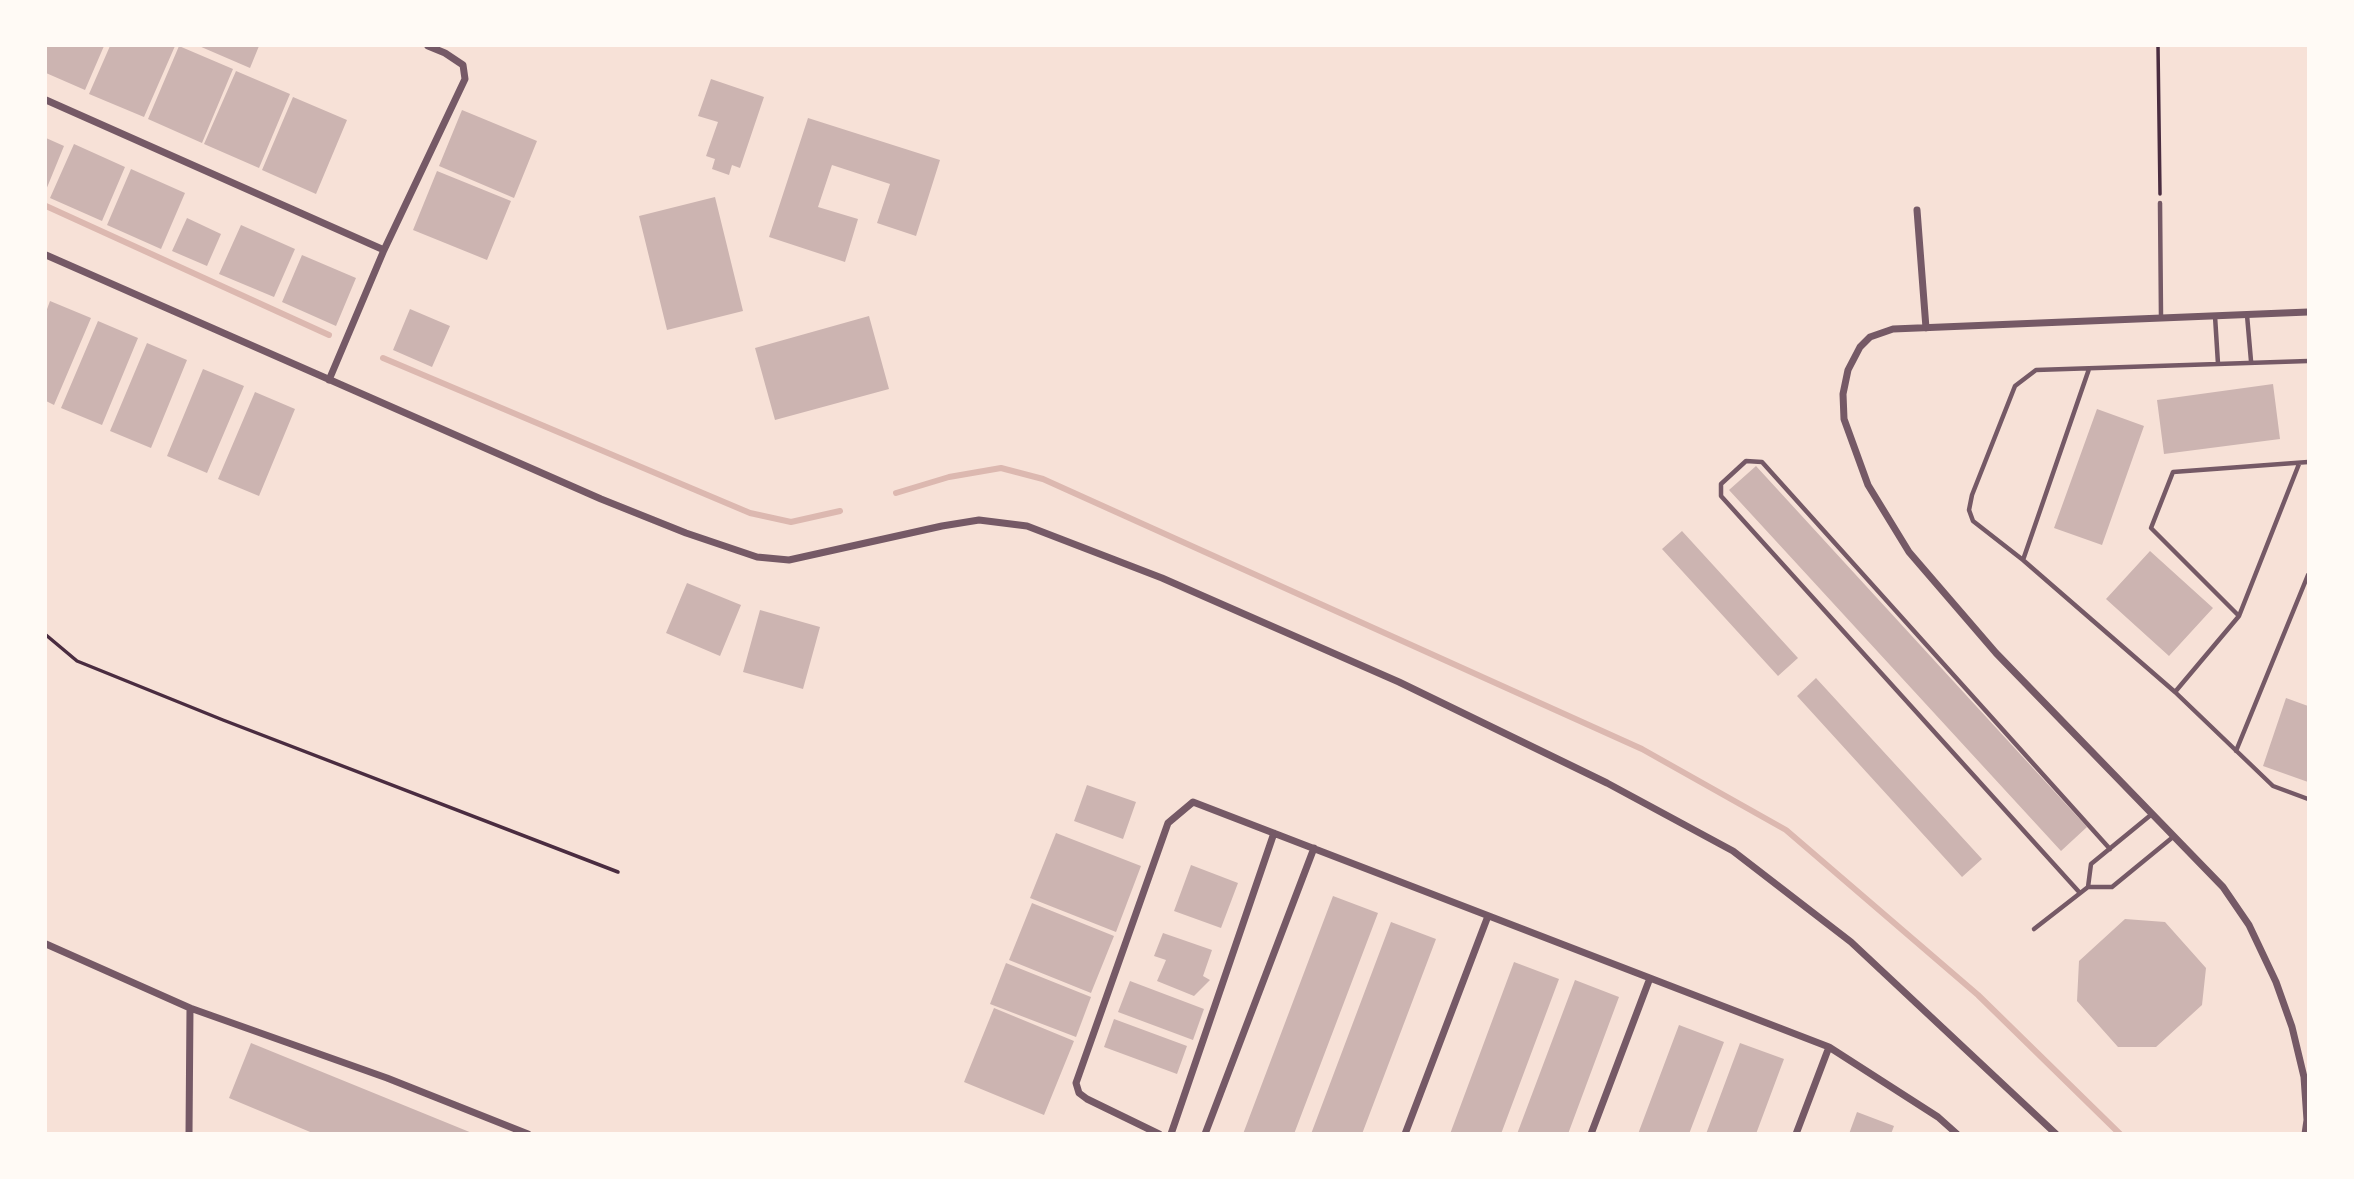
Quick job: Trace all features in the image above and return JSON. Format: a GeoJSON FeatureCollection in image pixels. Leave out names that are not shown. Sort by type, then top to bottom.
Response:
{"type":"FeatureCollection","features":[{"type":"Feature","properties":{"kind":"street"},"geometry":{"type":"LineString","coordinates":[[329,380],[384,250],[465,79],[463,65],[428,46]]}},
{"type":"Feature","properties":{"kind":"street"},"geometry":{"type":"LineString","coordinates":[[46,100],[384,250]]}},
{"type":"Feature","properties":{"kind":"street"},"geometry":{"type":"LineString","coordinates":[[1917,210],[1926,328]]}},
{"type":"Feature","properties":{"kind":"street"},"geometry":{"type":"LineString","coordinates":[[46,255],[601,499],[686,533],[757,557],[789,560],[979,520],[1027,526],[1163,578],[1411,688],[1607,783],[1733,851],[1851,942],[2056,1133]]}},
{"type":"Feature","properties":{"kind":"street"},"geometry":{"type":"LineString","coordinates":[[2305,1133],[2307,1120],[2304,1077],[2292,1027],[2276,982],[2249,925],[2223,887],[1987,643],[1909,552],[1868,485],[1844,419],[1843,394],[1853,358],[1870,337],[1893,329],[2308,312]]}},
{"type":"Feature","properties":{"kind":"street"},"geometry":{"type":"LineString","coordinates":[[1159,1133],[1087,1099],[1079,1093],[1076,1083],[1168,823],[1193,802],[1829,1047],[1938,1117],[1956,1133]]}},
{"type":"Feature","properties":{"kind":"street"},"geometry":{"type":"LineString","coordinates":[[1171,1133],[1274,833]]}},
{"type":"Feature","properties":{"kind":"street"},"geometry":{"type":"LineString","coordinates":[[1205,1133],[1314,848]]}},
{"type":"Feature","properties":{"kind":"street"},"geometry":{"type":"LineString","coordinates":[[1405,1133],[1488,916]]}},
{"type":"Feature","properties":{"kind":"street"},"geometry":{"type":"LineString","coordinates":[[46,944],[190,1008],[387,1078],[528,1133]]}},
{"type":"Feature","properties":{"kind":"street"},"geometry":{"type":"LineString","coordinates":[[1591,1133],[1650,978]]}},
{"type":"Feature","properties":{"kind":"street"},"geometry":{"type":"LineString","coordinates":[[189,1133],[190,1008]]}},
{"type":"Feature","properties":{"kind":"street"},"geometry":{"type":"LineString","coordinates":[[1796,1133],[1829,1047]]}},
{"type":"Feature","properties":{"kind":"lane"},"geometry":{"type":"LineString","coordinates":[[2160,203],[2161,318]]}},
{"type":"Feature","properties":{"kind":"lane"},"geometry":{"type":"LineString","coordinates":[[2247,315],[2250,362]]}},
{"type":"Feature","properties":{"kind":"lane"},"geometry":{"type":"LineString","coordinates":[[2215,316],[2218,364]]}},
{"type":"Feature","properties":{"kind":"lane"},"geometry":{"type":"LineString","coordinates":[[2308,361],[2036,370],[2015,386],[1972,495],[1969,510],[1973,521],[2023,560],[2175,692],[2273,786],[2308,799]]}},
{"type":"Feature","properties":{"kind":"lane"},"geometry":{"type":"LineString","coordinates":[[2023,560],[2089,369]]}},
{"type":"Feature","properties":{"kind":"lane"},"geometry":{"type":"LineString","coordinates":[[2080,893],[1721,496],[1721,484],[1746,461],[1762,462],[2110,849]]}},
{"type":"Feature","properties":{"kind":"lane"},"geometry":{"type":"LineString","coordinates":[[2239,616],[2151,528],[2173,472],[2308,462]]}},
{"type":"Feature","properties":{"kind":"lane"},"geometry":{"type":"LineString","coordinates":[[2175,692],[2239,616],[2299,464]]}},
{"type":"Feature","properties":{"kind":"lane"},"geometry":{"type":"LineString","coordinates":[[2236,751],[2308,575]]}},
{"type":"Feature","properties":{"kind":"lane"},"geometry":{"type":"LineString","coordinates":[[2088,887],[2091,864],[2152,814]]}},
{"type":"Feature","properties":{"kind":"lane"},"geometry":{"type":"LineString","coordinates":[[2034,929],[2088,887],[2112,887],[2173,837]]}},
{"type":"Feature","properties":{"kind":"path"},"geometry":{"type":"LineString","coordinates":[[2158,46],[2160,203]]}},
{"type":"Feature","properties":{"kind":"path"},"geometry":{"type":"LineString","coordinates":[[46,635],[78,661],[223,720],[618,872]]}},
{"type":"Feature","properties":{"kind":"building"},"geometry":{"type":"Polygon","coordinates":[[[46,46],[104,46],[85,90],[46,73],[46,46]]]}},
{"type":"Feature","properties":{"kind":"building"},"geometry":{"type":"Polygon","coordinates":[[[110,46],[175,46],[144,117],[89,94],[110,46]]]}},
{"type":"Feature","properties":{"kind":"building"},"geometry":{"type":"Polygon","coordinates":[[[179,46],[233,69],[202,143],[148,119],[179,46]]]}},
{"type":"Feature","properties":{"kind":"building"},"geometry":{"type":"Polygon","coordinates":[[[199,46],[259,46],[250,68],[199,46]]]}},
{"type":"Feature","properties":{"kind":"building"},"geometry":{"type":"Polygon","coordinates":[[[236,71],[290,94],[259,168],[204,144],[236,71]]]}},
{"type":"Feature","properties":{"kind":"building"},"geometry":{"type":"Polygon","coordinates":[[[711,79],[764,97],[740,168],[732,165],[729,175],[712,169],[715,159],[706,156],[718,122],[698,116],[711,79]]]}},
{"type":"Feature","properties":{"kind":"building"},"geometry":{"type":"Polygon","coordinates":[[[293,97],[347,120],[316,194],[262,170],[293,97]]]}},
{"type":"Feature","properties":{"kind":"building"},"geometry":{"type":"Polygon","coordinates":[[[462,110],[537,141],[514,198],[439,166],[462,110]]]}},
{"type":"Feature","properties":{"kind":"building"},"geometry":{"type":"Polygon","coordinates":[[[808,118],[940,160],[916,236],[877,223],[890,184],[832,165],[818,207],[858,219],[845,262],[769,237],[808,118]]]}},
{"type":"Feature","properties":{"kind":"building"},"geometry":{"type":"Polygon","coordinates":[[[46,138],[64,146],[46,190],[46,138]]]}},
{"type":"Feature","properties":{"kind":"building"},"geometry":{"type":"Polygon","coordinates":[[[74,144],[125,167],[102,221],[50,198],[74,144]]]}},
{"type":"Feature","properties":{"kind":"building"},"geometry":{"type":"Polygon","coordinates":[[[131,169],[185,193],[161,249],[107,225],[131,169]]]}},
{"type":"Feature","properties":{"kind":"building"},"geometry":{"type":"Polygon","coordinates":[[[437,171],[511,201],[487,260],[413,230],[437,171]]]}},
{"type":"Feature","properties":{"kind":"building"},"geometry":{"type":"Polygon","coordinates":[[[715,197],[743,311],[667,330],[639,216],[715,197]]]}},
{"type":"Feature","properties":{"kind":"building"},"geometry":{"type":"Polygon","coordinates":[[[187,218],[221,234],[207,266],[172,251],[187,218]]]}},
{"type":"Feature","properties":{"kind":"building"},"geometry":{"type":"Polygon","coordinates":[[[241,225],[295,249],[274,297],[219,274],[241,225]]]}},
{"type":"Feature","properties":{"kind":"building"},"geometry":{"type":"Polygon","coordinates":[[[302,255],[356,278],[336,326],[282,302],[302,255]]]}},
{"type":"Feature","properties":{"kind":"building"},"geometry":{"type":"Polygon","coordinates":[[[50,301],[91,318],[54,405],[46,401],[46,312],[50,301]]]}},
{"type":"Feature","properties":{"kind":"building"},"geometry":{"type":"Polygon","coordinates":[[[410,309],[450,326],[432,367],[393,350],[410,309]]]}},
{"type":"Feature","properties":{"kind":"building"},"geometry":{"type":"Polygon","coordinates":[[[869,316],[889,389],[775,420],[755,348],[869,316]]]}},
{"type":"Feature","properties":{"kind":"building"},"geometry":{"type":"Polygon","coordinates":[[[98,321],[138,338],[102,425],[61,408],[98,321]]]}},
{"type":"Feature","properties":{"kind":"building"},"geometry":{"type":"Polygon","coordinates":[[[147,343],[187,360],[151,448],[110,431],[147,343]]]}},
{"type":"Feature","properties":{"kind":"building"},"geometry":{"type":"Polygon","coordinates":[[[203,369],[244,386],[207,473],[167,456],[203,369]]]}},
{"type":"Feature","properties":{"kind":"building"},"geometry":{"type":"Polygon","coordinates":[[[2273,384],[2280,439],[2164,454],[2157,400],[2273,384]]]}},
{"type":"Feature","properties":{"kind":"building"},"geometry":{"type":"Polygon","coordinates":[[[255,392],[295,409],[259,496],[218,479],[255,392]]]}},
{"type":"Feature","properties":{"kind":"building"},"geometry":{"type":"Polygon","coordinates":[[[2097,409],[2144,426],[2102,545],[2054,528],[2097,409]]]}},
{"type":"Feature","properties":{"kind":"building"},"geometry":{"type":"Polygon","coordinates":[[[1756,466],[2087,827],[2061,851],[1729,490],[1756,466]]]}},
{"type":"Feature","properties":{"kind":"building"},"geometry":{"type":"Polygon","coordinates":[[[1682,531],[1798,658],[1778,676],[1662,549],[1682,531]]]}},
{"type":"Feature","properties":{"kind":"building"},"geometry":{"type":"Polygon","coordinates":[[[2150,551],[2213,608],[2169,656],[2106,599],[2150,551]]]}},
{"type":"Feature","properties":{"kind":"building"},"geometry":{"type":"Polygon","coordinates":[[[687,583],[741,605],[720,656],[666,633],[687,583]]]}},
{"type":"Feature","properties":{"kind":"building"},"geometry":{"type":"Polygon","coordinates":[[[760,610],[820,627],[803,689],[743,672],[760,610]]]}},
{"type":"Feature","properties":{"kind":"building"},"geometry":{"type":"Polygon","coordinates":[[[1816,678],[1982,859],[1962,877],[1797,696],[1816,678]]]}},
{"type":"Feature","properties":{"kind":"building"},"geometry":{"type":"Polygon","coordinates":[[[2286,698],[2308,706],[2308,782],[2263,766],[2286,698]]]}},
{"type":"Feature","properties":{"kind":"building"},"geometry":{"type":"Polygon","coordinates":[[[1087,785],[1136,802],[1123,839],[1074,821],[1087,785]]]}},
{"type":"Feature","properties":{"kind":"building"},"geometry":{"type":"Polygon","coordinates":[[[1056,833],[1141,866],[1116,932],[1030,898],[1056,833]]]}},
{"type":"Feature","properties":{"kind":"building"},"geometry":{"type":"Polygon","coordinates":[[[1191,865],[1238,883],[1221,928],[1174,911],[1191,865]]]}},
{"type":"Feature","properties":{"kind":"building"},"geometry":{"type":"Polygon","coordinates":[[[1333,896],[1378,913],[1294,1134],[1243,1134],[1333,896]]]}},
{"type":"Feature","properties":{"kind":"building"},"geometry":{"type":"Polygon","coordinates":[[[1032,903],[1114,936],[1091,993],[1009,960],[1032,903]]]}},
{"type":"Feature","properties":{"kind":"building"},"geometry":{"type":"Polygon","coordinates":[[[2125,919],[2165,922],[2206,968],[2202,1005],[2156,1047],[2118,1047],[2077,1001],[2079,961],[2125,919]]]}},
{"type":"Feature","properties":{"kind":"building"},"geometry":{"type":"Polygon","coordinates":[[[1391,922],[1436,939],[1362,1134],[1311,1134],[1391,922]]]}},
{"type":"Feature","properties":{"kind":"building"},"geometry":{"type":"Polygon","coordinates":[[[1163,933],[1212,950],[1203,976],[1210,980],[1194,996],[1157,981],[1166,960],[1154,956],[1163,933]]]}},
{"type":"Feature","properties":{"kind":"building"},"geometry":{"type":"Polygon","coordinates":[[[1514,962],[1559,979],[1501,1134],[1450,1134],[1514,962]]]}},
{"type":"Feature","properties":{"kind":"building"},"geometry":{"type":"Polygon","coordinates":[[[1006,963],[1091,997],[1076,1037],[990,1004],[1006,963]]]}},
{"type":"Feature","properties":{"kind":"building"},"geometry":{"type":"Polygon","coordinates":[[[1575,980],[1619,997],[1568,1134],[1517,1134],[1575,980]]]}},
{"type":"Feature","properties":{"kind":"building"},"geometry":{"type":"Polygon","coordinates":[[[1130,981],[1204,1009],[1193,1040],[1118,1012],[1130,981]]]}},
{"type":"Feature","properties":{"kind":"building"},"geometry":{"type":"Polygon","coordinates":[[[994,1008],[1074,1041],[1044,1115],[964,1082],[994,1008]]]}},
{"type":"Feature","properties":{"kind":"building"},"geometry":{"type":"Polygon","coordinates":[[[1114,1019],[1187,1046],[1177,1074],[1104,1047],[1114,1019]]]}},
{"type":"Feature","properties":{"kind":"building"},"geometry":{"type":"Polygon","coordinates":[[[1679,1025],[1724,1042],[1689,1134],[1638,1134],[1679,1025]]]}},
{"type":"Feature","properties":{"kind":"building"},"geometry":{"type":"Polygon","coordinates":[[[251,1043],[472,1134],[315,1134],[229,1098],[251,1043]]]}},
{"type":"Feature","properties":{"kind":"building"},"geometry":{"type":"Polygon","coordinates":[[[1740,1043],[1784,1059],[1756,1134],[1706,1134],[1740,1043]]]}},
{"type":"Feature","properties":{"kind":"building"},"geometry":{"type":"Polygon","coordinates":[[[1857,1112],[1894,1126],[1891,1134],[1849,1134],[1857,1112]]]}},
{"type":"Feature","properties":{"kind":"waterway"},"geometry":{"type":"LineString","coordinates":[[46,206],[329,335]]}},
{"type":"Feature","properties":{"kind":"waterway"},"geometry":{"type":"LineString","coordinates":[[383,358],[750,513],[791,522],[840,511]]}},
{"type":"Feature","properties":{"kind":"waterway"},"geometry":{"type":"LineString","coordinates":[[896,493],[949,477],[1001,468],[1043,479],[1642,749],[1786,830],[1978,995],[2120,1134]]}}]}
